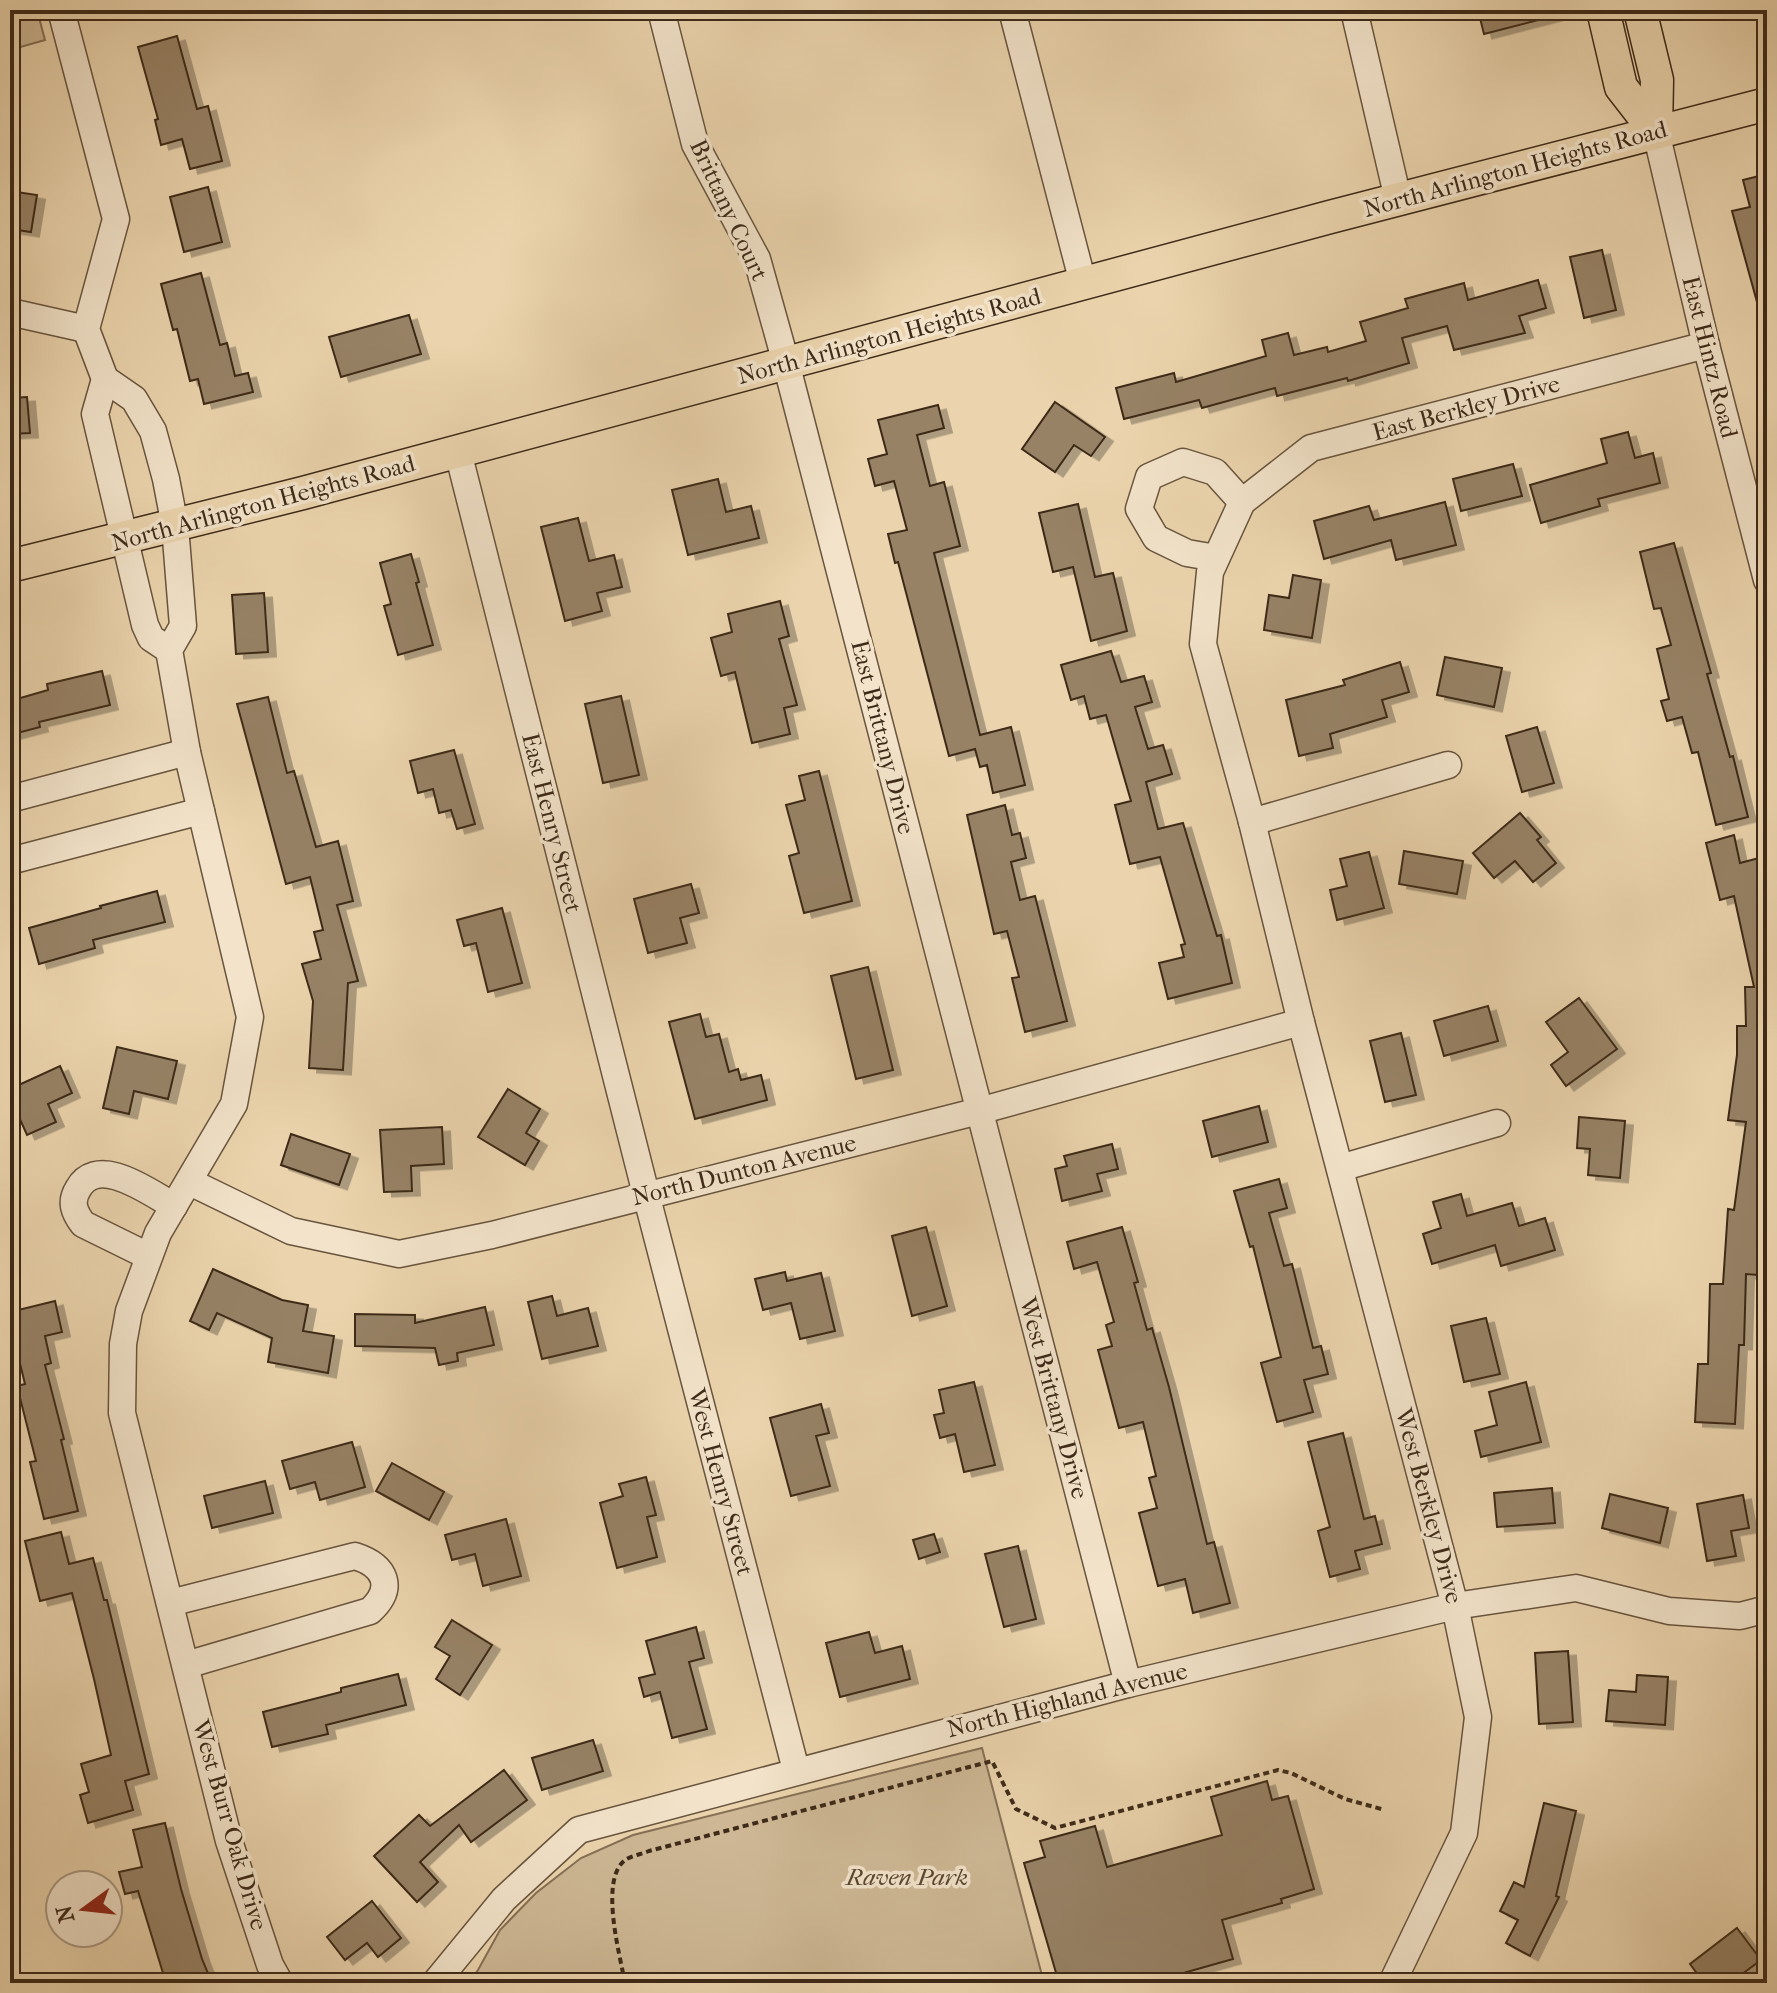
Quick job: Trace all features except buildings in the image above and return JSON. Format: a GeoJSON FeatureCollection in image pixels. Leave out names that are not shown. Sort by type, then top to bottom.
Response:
{"type":"FeatureCollection","features":[{"type":"Feature","properties":{"kind":"main road","name":"East Hintz Road"},"geometry":{"type":"LineString","coordinates":[[1603,10],[1621,87],[1656,132]]}},
{"type":"Feature","properties":{"kind":"main road","name":"East Hintz Road"},"geometry":{"type":"LineString","coordinates":[[1640,10],[1657,80],[1656,132]]}},
{"type":"Feature","properties":{"kind":"main road","name":"North Arlington Heights Road"},"geometry":{"type":"LineString","coordinates":[[10,566],[458,452],[1398,199],[1767,104]]}},
{"type":"Feature","properties":{"kind":"street"},"geometry":{"type":"LineString","coordinates":[[61,10],[116,219],[86,329],[105,379],[134,399],[153,431],[166,479],[175,526],[183,626],[169,650],[151,638],[145,625],[123,539],[95,414],[105,379]]}},
{"type":"Feature","properties":{"kind":"street","name":"Brittany Court"},"geometry":{"type":"LineString","coordinates":[[661,10],[695,144],[757,259],[786,363]]}},
{"type":"Feature","properties":{"kind":"street"},"geometry":{"type":"LineString","coordinates":[[1012,10],[1083,283]]}},
{"type":"Feature","properties":{"kind":"street"},"geometry":{"type":"LineString","coordinates":[[1354,10],[1398,199]]}},
{"type":"Feature","properties":{"kind":"street","name":"East Hintz Road"},"geometry":{"type":"LineString","coordinates":[[1656,132],[1706,345],[1767,580]]}},
{"type":"Feature","properties":{"kind":"street"},"geometry":{"type":"LineString","coordinates":[[10,312],[86,329]]}},
{"type":"Feature","properties":{"kind":"street","name":"East Berkley Drive"},"geometry":{"type":"LineString","coordinates":[[1301,1022],[1252,822],[1203,644],[1210,572],[1242,502],[1311,448],[1706,345]]}},
{"type":"Feature","properties":{"kind":"street","name":"East Brittany Drive"},"geometry":{"type":"LineString","coordinates":[[786,363],[979,1111]]}},
{"type":"Feature","properties":{"kind":"street","name":"East Henry Street"},"geometry":{"type":"LineString","coordinates":[[458,452],[646,1194]]}},
{"type":"Feature","properties":{"kind":"street"},"geometry":{"type":"LineString","coordinates":[[1216,558],[1187,553],[1156,538],[1139,509],[1149,477],[1183,462],[1215,472],[1242,502]]}},
{"type":"Feature","properties":{"kind":"street","name":"West Burr Oak Drive"},"geometry":{"type":"LineString","coordinates":[[169,650],[187,752],[250,1017],[234,1104],[148,1256],[123,1344],[122,1413],[229,1841],[270,1965],[280,1983]]}},
{"type":"Feature","properties":{"kind":"street"},"geometry":{"type":"LineString","coordinates":[[10,799],[187,752]]}},
{"type":"Feature","properties":{"kind":"street"},"geometry":{"type":"LineString","coordinates":[[1252,822],[1448,765]]}},
{"type":"Feature","properties":{"kind":"street"},"geometry":{"type":"LineString","coordinates":[[10,861],[201,811]]}},
{"type":"Feature","properties":{"kind":"street","name":"North Dunton Avenue"},"geometry":{"type":"LineString","coordinates":[[190,1182],[291,1231],[399,1254],[492,1235],[979,1111],[1301,1022]]}},
{"type":"Feature","properties":{"kind":"street","name":"West Berkley Drive"},"geometry":{"type":"LineString","coordinates":[[1301,1022],[1455,1606],[1478,1717],[1464,1833],[1392,1983]]}},
{"type":"Feature","properties":{"kind":"street","name":"West Brittany Drive"},"geometry":{"type":"LineString","coordinates":[[979,1111],[1128,1684]]}},
{"type":"Feature","properties":{"kind":"street"},"geometry":{"type":"LineString","coordinates":[[1340,1168],[1497,1123]]}},
{"type":"Feature","properties":{"kind":"street"},"geometry":{"type":"LineString","coordinates":[[148,1256],[83,1224],[72,1203],[76,1191],[92,1176],[113,1174],[174,1206]]}},
{"type":"Feature","properties":{"kind":"street","name":"West Henry Street"},"geometry":{"type":"LineString","coordinates":[[646,1194],[796,1770]]}},
{"type":"Feature","properties":{"kind":"street"},"geometry":{"type":"LineString","coordinates":[[170,1603],[355,1556],[373,1562],[383,1576],[385,1590],[370,1611],[186,1665]]}},
{"type":"Feature","properties":{"kind":"street","name":"North Highland Avenue"},"geometry":{"type":"LineString","coordinates":[[435,1983],[504,1899],[579,1830],[1128,1684],[1455,1606],[1576,1588],[1669,1611],[1740,1616],[1767,1609]]}},
{"type":"Feature","properties":{"kind":"path"},"geometry":{"type":"LineString","coordinates":[[625,1983],[613,1907],[613,1878],[624,1861],[649,1851],[992,1761],[1016,1809],[1055,1828],[1278,1770],[1291,1773],[1345,1799],[1385,1810]]}},
{"type":"Feature","properties":{"kind":"green space"},"geometry":{"type":"Polygon","coordinates":[[[10,10],[37,10],[45,40],[10,50],[10,10]]]}},
{"type":"Feature","properties":{"kind":"green space","name":"Raven Park"},"geometry":{"type":"Polygon","coordinates":[[[982,1748],[1044,1983],[468,1983],[500,1930],[536,1893],[581,1858],[633,1835],[982,1748]]]}}]}
